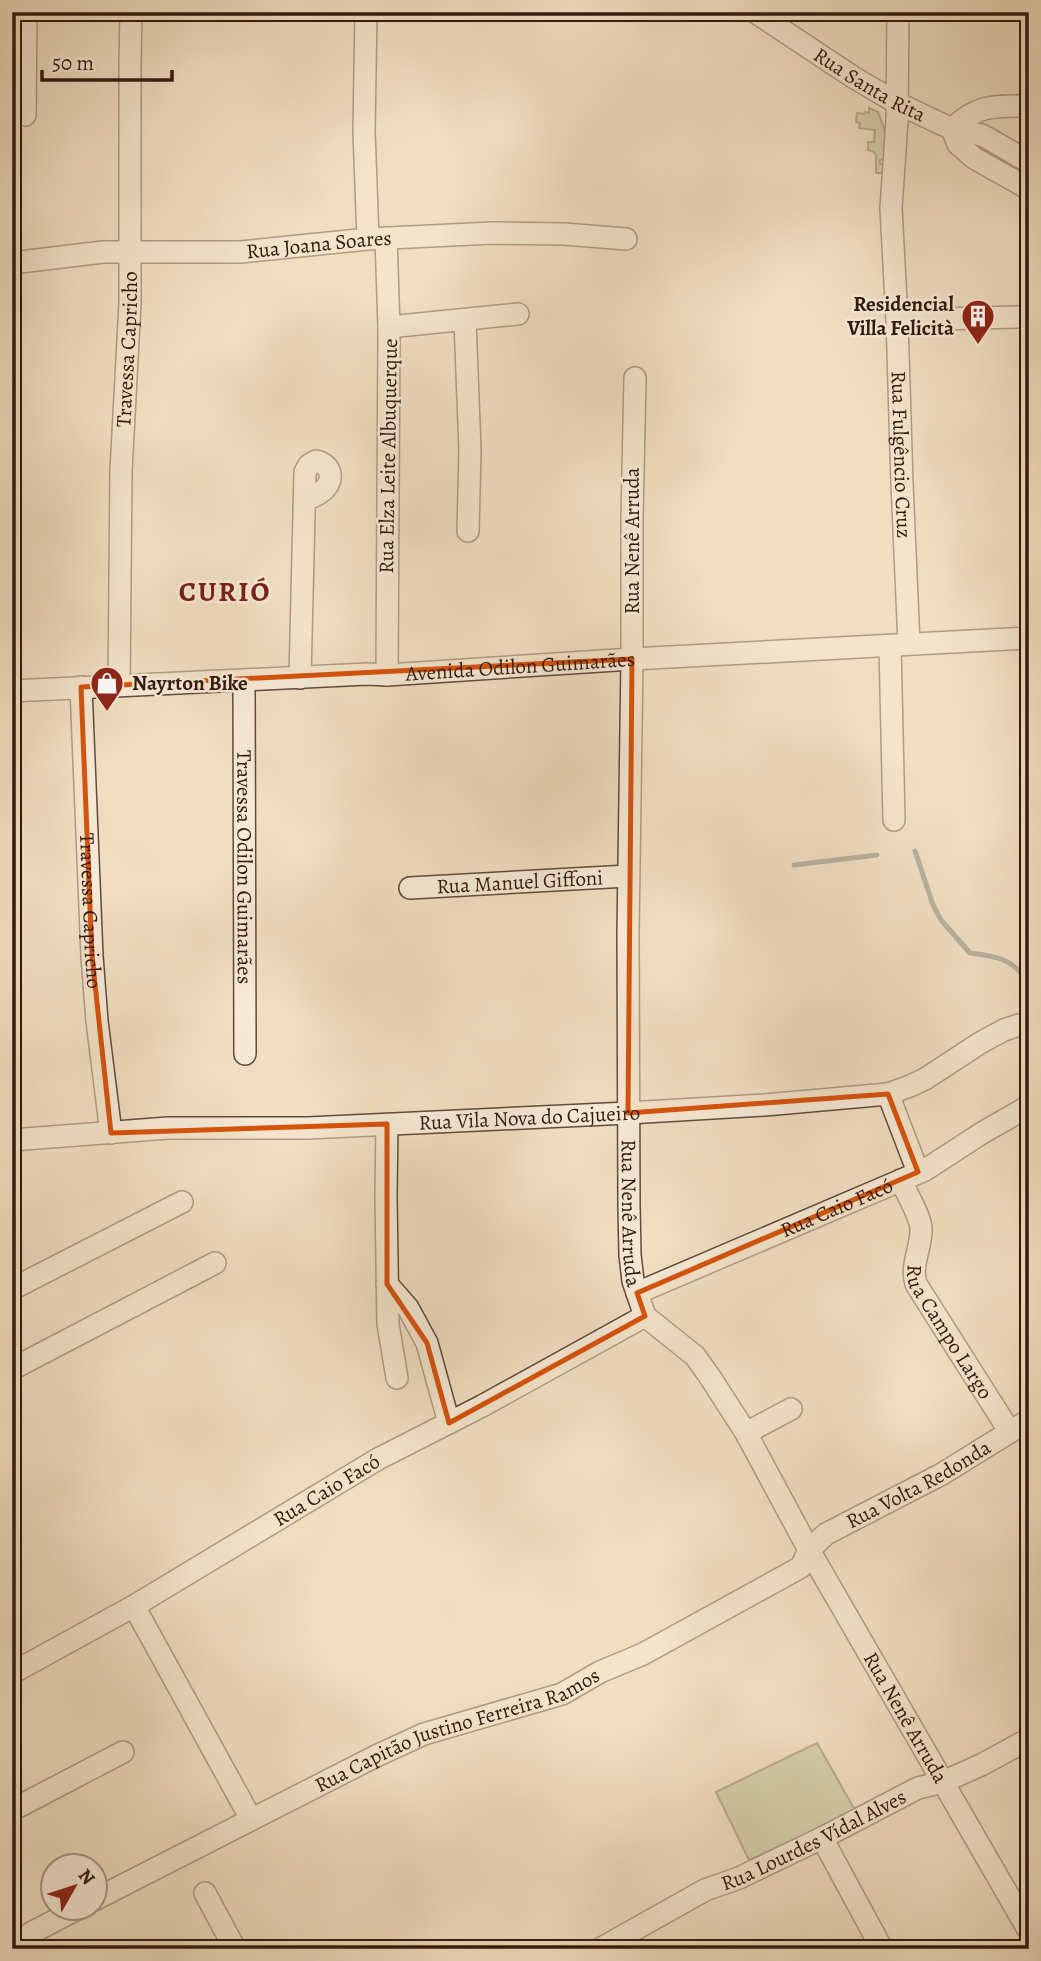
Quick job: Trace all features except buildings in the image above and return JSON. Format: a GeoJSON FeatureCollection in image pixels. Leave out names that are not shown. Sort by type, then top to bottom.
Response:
{"type":"FeatureCollection","features":[{"type":"Feature","properties":{"kind":"street"},"geometry":{"type":"LineString","coordinates":[[25,115],[26,12]]}},
{"type":"Feature","properties":{"kind":"street","name":"Travessa Capricho"},"geometry":{"type":"LineString","coordinates":[[119,685],[121,471],[128,343],[131,12]]}},
{"type":"Feature","properties":{"kind":"street","name":"Rua Elza Leite Albuquerque"},"geometry":{"type":"LineString","coordinates":[[366,12],[363,131],[390,327],[387,675]]}},
{"type":"Feature","properties":{"kind":"street","name":"Rua Santa Rita"},"geometry":{"type":"LineString","coordinates":[[755,12],[897,103],[952,129],[982,135],[1029,162]]}},
{"type":"Feature","properties":{"kind":"street","name":"Rua Fulgêncio Cruz"},"geometry":{"type":"LineString","coordinates":[[894,820],[902,483],[891,208],[897,103],[898,12]]}},
{"type":"Feature","properties":{"kind":"street"},"geometry":{"type":"LineString","coordinates":[[952,129],[967,115],[981,108],[1029,106]]}},
{"type":"Feature","properties":{"kind":"street","name":"Rua Santa Rita"},"geometry":{"type":"LineString","coordinates":[[952,129],[958,144],[974,158],[1029,189]]}},
{"type":"Feature","properties":{"kind":"street","name":"Rua Joana Soares"},"geometry":{"type":"LineString","coordinates":[[12,262],[103,252],[241,251],[377,239],[493,233],[564,233],[626,239]]}},
{"type":"Feature","properties":{"kind":"street"},"geometry":{"type":"LineString","coordinates":[[390,327],[518,314]]}},
{"type":"Feature","properties":{"kind":"street"},"geometry":{"type":"LineString","coordinates":[[897,320],[1020,317]]}},
{"type":"Feature","properties":{"kind":"street"},"geometry":{"type":"LineString","coordinates":[[465,320],[470,451],[468,531]]}},
{"type":"Feature","properties":{"kind":"street","name":"Rua Nenê Arruda"},"geometry":{"type":"LineString","coordinates":[[635,378],[628,876],[628,1114],[630,1255],[633,1281],[645,1316],[695,1356],[746,1433],[809,1549],[1029,1931]]}},
{"type":"Feature","properties":{"kind":"street"},"geometry":{"type":"LineString","coordinates":[[300,677],[305,500]]}},
{"type":"Feature","properties":{"kind":"street","name":"Avenida Odilon Guimarães"},"geometry":{"type":"LineString","coordinates":[[12,691],[387,675],[1029,638]]}},
{"type":"Feature","properties":{"kind":"street","name":"Travessa Odilon Guimarães"},"geometry":{"type":"LineString","coordinates":[[244,681],[245,1054]]}},
{"type":"Feature","properties":{"kind":"street","name":"Travessa Capricho"},"geometry":{"type":"LineString","coordinates":[[81,687],[93,968],[111,1133]]}},
{"type":"Feature","properties":{"kind":"street","name":"Rua Manuel Giffoni"},"geometry":{"type":"LineString","coordinates":[[410,888],[628,876]]}},
{"type":"Feature","properties":{"kind":"street","name":"Rua Vila Nova do Cajueiro"},"geometry":{"type":"LineString","coordinates":[[12,1140],[168,1128],[309,1128],[628,1114],[888,1094],[925,1079],[1004,1030],[1029,1024]]}},
{"type":"Feature","properties":{"kind":"street"},"geometry":{"type":"LineString","coordinates":[[888,1094],[909,1176]]}},
{"type":"Feature","properties":{"kind":"street","name":"Rua Caio Facó"},"geometry":{"type":"LineString","coordinates":[[637,1293],[938,1163],[1029,1106]]}},
{"type":"Feature","properties":{"kind":"street"},"geometry":{"type":"LineString","coordinates":[[387,1125],[388,1324],[397,1378]]}},
{"type":"Feature","properties":{"kind":"street","name":"Rua Campo Largo"},"geometry":{"type":"LineString","coordinates":[[909,1176],[921,1233],[914,1270],[916,1284],[1010,1432]]}},
{"type":"Feature","properties":{"kind":"street"},"geometry":{"type":"LineString","coordinates":[[12,1289],[182,1202]]}},
{"type":"Feature","properties":{"kind":"street"},"geometry":{"type":"LineString","coordinates":[[12,1369],[215,1263]]}},
{"type":"Feature","properties":{"kind":"street"},"geometry":{"type":"LineString","coordinates":[[387,1284],[408,1308],[423,1334],[449,1423]]}},
{"type":"Feature","properties":{"kind":"street","name":"Rua Caio Facó"},"geometry":{"type":"LineString","coordinates":[[12,1673],[134,1605],[378,1459],[645,1316]]}},
{"type":"Feature","properties":{"kind":"street"},"geometry":{"type":"LineString","coordinates":[[746,1433],[791,1409]]}},
{"type":"Feature","properties":{"kind":"street","name":"Rua Volta Redonda"},"geometry":{"type":"LineString","coordinates":[[809,1549],[826,1534],[942,1474],[1029,1420]]}},
{"type":"Feature","properties":{"kind":"street","name":"Rua Capitão Justino Ferreira Ramos"},"geometry":{"type":"LineString","coordinates":[[108,1892],[424,1734],[562,1694],[600,1672],[643,1654],[801,1567],[809,1549]]}},
{"type":"Feature","properties":{"kind":"street"},"geometry":{"type":"LineString","coordinates":[[134,1605],[251,1819]]}},
{"type":"Feature","properties":{"kind":"street","name":"Rua Lourdes Vídal Alves"},"geometry":{"type":"LineString","coordinates":[[600,1949],[634,1941],[705,1890],[739,1878],[918,1788],[943,1782],[1029,1739]]}},
{"type":"Feature","properties":{"kind":"street"},"geometry":{"type":"LineString","coordinates":[[12,1810],[123,1752]]}},
{"type":"Feature","properties":{"kind":"street"},"geometry":{"type":"LineString","coordinates":[[822,1838],[882,1949]]}},
{"type":"Feature","properties":{"kind":"street"},"geometry":{"type":"LineString","coordinates":[[205,1893],[235,1949]]}},
{"type":"Feature","properties":{"kind":"street"},"geometry":{"type":"LineString","coordinates":[[12,1946],[50,1923]]}},
{"type":"Feature","properties":{"kind":"highlighted area"},"geometry":{"type":"Polygon","coordinates":[[[632,659],[628,1113],[888,1094],[918,1172],[637,1293],[645,1316],[449,1423],[427,1343],[387,1284],[387,1124],[111,1133],[92,956],[81,687],[632,659]]]}},
{"type":"Feature","properties":{"kind":"green space"},"geometry":{"type":"Polygon","coordinates":[[[869,108],[878,112],[885,131],[884,159],[880,160],[880,164],[884,165],[883,173],[876,173],[876,155],[868,150],[868,142],[874,142],[875,130],[859,128],[860,123],[856,122],[857,113],[869,113],[869,108]]]}},
{"type":"Feature","properties":{"kind":"green space"},"geometry":{"type":"Polygon","coordinates":[[[817,1743],[856,1812],[749,1860],[716,1792],[817,1743]]]}},
{"type":"Feature","properties":{"kind":"waterway"},"geometry":{"type":"LineString","coordinates":[[915,851],[933,905],[941,920],[970,953],[1004,960],[1017,969],[1029,984]]}},
{"type":"Feature","properties":{"kind":"waterway"},"geometry":{"type":"LineString","coordinates":[[794,865],[877,855]]}},
{"type":"Feature","properties":{"kind":"place","name":"Residencial Villa Felicità"},"geometry":{"type":"Point","coordinates":[978,346]}},
{"type":"Feature","properties":{"kind":"place","name":"Nayrton Bike"},"geometry":{"type":"Point","coordinates":[107,713]}},
{"type":"Feature","properties":{"kind":"district","name":"CURIÓ"},"geometry":{"type":"Point","coordinates":[225,591]}}]}
